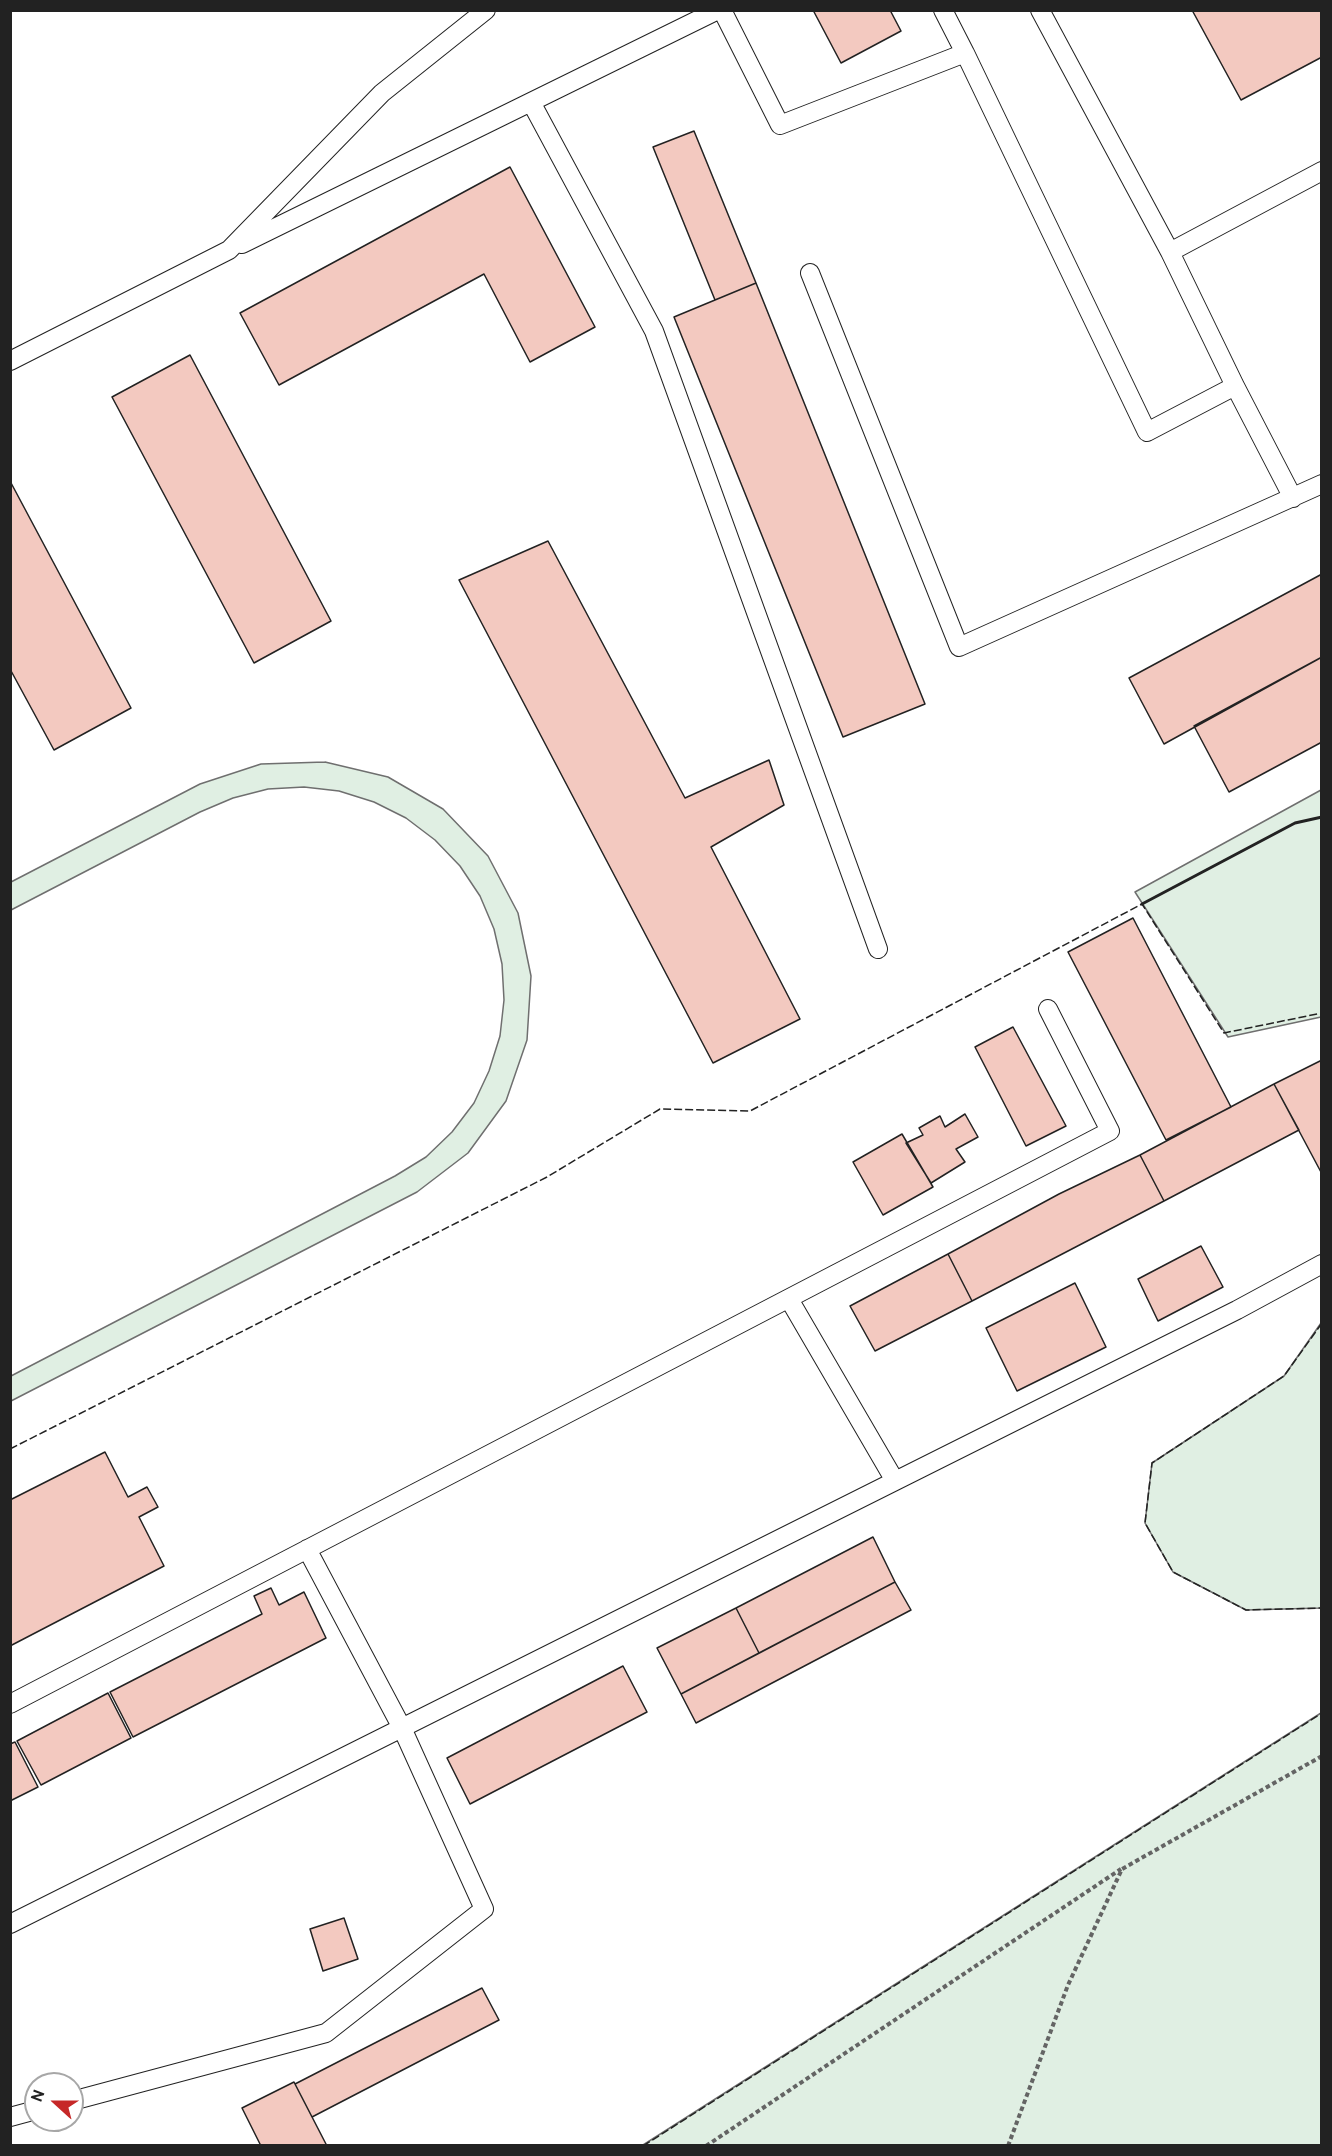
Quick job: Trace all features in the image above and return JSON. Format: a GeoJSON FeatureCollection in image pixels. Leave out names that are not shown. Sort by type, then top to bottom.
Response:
{"type":"FeatureCollection","features":[{"type":"Feature","properties":{"kind":"lane"},"geometry":{"type":"LineString","coordinates":[[229,250],[381,93],[486,10]]}},
{"type":"Feature","properties":{"kind":"lane"},"geometry":{"type":"LineString","coordinates":[[10,361],[229,250],[720,10],[780,125],[965,53]]}},
{"type":"Feature","properties":{"kind":"lane"},"geometry":{"type":"LineString","coordinates":[[943,10],[1148,432],[1235,386]]}},
{"type":"Feature","properties":{"kind":"lane"},"geometry":{"type":"LineString","coordinates":[[1040,10],[1170,252],[1293,498]]}},
{"type":"Feature","properties":{"kind":"lane"},"geometry":{"type":"LineString","coordinates":[[531,102],[654,331],[878,949]]}},
{"type":"Feature","properties":{"kind":"lane"},"geometry":{"type":"LineString","coordinates":[[1170,252],[1322,171]]}},
{"type":"Feature","properties":{"kind":"lane"},"geometry":{"type":"LineString","coordinates":[[810,273],[959,647],[1322,484]]}},
{"type":"Feature","properties":{"kind":"lane"},"geometry":{"type":"LineString","coordinates":[[10,1704],[1110,1131],[1048,1009]]}},
{"type":"Feature","properties":{"kind":"lane"},"geometry":{"type":"LineString","coordinates":[[10,1924],[1238,1310],[1322,1264]]}},
{"type":"Feature","properties":{"kind":"lane"},"geometry":{"type":"LineString","coordinates":[[789,1299],[895,1481]]}},
{"type":"Feature","properties":{"kind":"lane"},"geometry":{"type":"LineString","coordinates":[[84,2098],[326,2033],[484,1909],[402,1728],[307,1549]]}},
{"type":"Feature","properties":{"kind":"path"},"geometry":{"type":"LineString","coordinates":[[706,2145],[1122,1869],[1322,1756]]}},
{"type":"Feature","properties":{"kind":"path"},"geometry":{"type":"LineString","coordinates":[[1008,2145],[1068,1985],[1122,1869]]}},
{"type":"Feature","properties":{"kind":"green space"},"geometry":{"type":"Polygon","coordinates":[[[325,762],[388,777],[443,809],[488,856],[518,913],[531,976],[527,1040],[506,1101],[468,1153],[417,1192],[11,1401],[11,1376],[395,1176],[426,1157],[452,1132],[474,1103],[489,1071],[500,1036],[504,1000],[502,964],[494,929],[480,896],[460,866],[435,840],[406,818],[374,802],[339,791],[304,787],[268,789],[233,798],[200,812],[11,910],[11,882],[200,784],[261,764],[325,762]]]}},
{"type":"Feature","properties":{"kind":"green space"},"geometry":{"type":"Polygon","coordinates":[[[1321,790],[1321,1017],[1228,1037],[1135,892],[1321,790]]]}},
{"type":"Feature","properties":{"kind":"green space"},"geometry":{"type":"Polygon","coordinates":[[[1321,1323],[1321,1608],[1246,1610],[1173,1572],[1145,1523],[1152,1463],[1284,1376],[1321,1323]]]}},
{"type":"Feature","properties":{"kind":"green space"},"geometry":{"type":"Polygon","coordinates":[[[1321,1713],[1321,2145],[643,2145],[1321,1713]]]}},
{"type":"Feature","properties":{"kind":"building"},"geometry":{"type":"Polygon","coordinates":[[[813,10],[890,10],[901,31],[841,63],[813,10]]]}},
{"type":"Feature","properties":{"kind":"building"},"geometry":{"type":"Polygon","coordinates":[[[1192,10],[1322,10],[1322,57],[1241,100],[1192,10]]]}},
{"type":"Feature","properties":{"kind":"building"},"geometry":{"type":"Polygon","coordinates":[[[694,131],[756,283],[715,300],[653,147],[694,131]]]}},
{"type":"Feature","properties":{"kind":"building"},"geometry":{"type":"Polygon","coordinates":[[[510,167],[595,327],[530,362],[484,274],[279,385],[240,313],[510,167]]]}},
{"type":"Feature","properties":{"kind":"building"},"geometry":{"type":"Polygon","coordinates":[[[756,283],[925,704],[843,737],[674,317],[756,283]]]}},
{"type":"Feature","properties":{"kind":"building"},"geometry":{"type":"Polygon","coordinates":[[[190,355],[331,621],[254,663],[112,397],[190,355]]]}},
{"type":"Feature","properties":{"kind":"building"},"geometry":{"type":"Polygon","coordinates":[[[10,481],[131,708],[54,750],[10,669],[10,481]]]}},
{"type":"Feature","properties":{"kind":"building"},"geometry":{"type":"Polygon","coordinates":[[[548,541],[685,798],[769,760],[784,805],[711,847],[800,1019],[713,1063],[459,580],[548,541]]]}},
{"type":"Feature","properties":{"kind":"building"},"geometry":{"type":"Polygon","coordinates":[[[1322,574],[1322,657],[1164,744],[1129,678],[1322,574]]]}},
{"type":"Feature","properties":{"kind":"building"},"geometry":{"type":"Polygon","coordinates":[[[1322,657],[1322,742],[1229,792],[1194,726],[1322,657]]]}},
{"type":"Feature","properties":{"kind":"building"},"geometry":{"type":"Polygon","coordinates":[[[1133,918],[1231,1107],[1166,1140],[1068,952],[1133,918]]]}},
{"type":"Feature","properties":{"kind":"building"},"geometry":{"type":"Polygon","coordinates":[[[1013,1027],[1066,1126],[1026,1146],[975,1047],[1013,1027]]]}},
{"type":"Feature","properties":{"kind":"building"},"geometry":{"type":"Polygon","coordinates":[[[1322,1060],[1322,1174],[1274,1084],[1322,1060]]]}},
{"type":"Feature","properties":{"kind":"building"},"geometry":{"type":"Polygon","coordinates":[[[1274,1084],[1299,1130],[1164,1201],[1140,1155],[1274,1084]]]}},
{"type":"Feature","properties":{"kind":"building"},"geometry":{"type":"Polygon","coordinates":[[[965,1114],[978,1137],[956,1149],[965,1162],[931,1183],[906,1143],[923,1135],[919,1128],[940,1116],[945,1127],[965,1114]]]}},
{"type":"Feature","properties":{"kind":"building"},"geometry":{"type":"Polygon","coordinates":[[[902,1134],[933,1187],[883,1215],[853,1162],[902,1134]]]}},
{"type":"Feature","properties":{"kind":"building"},"geometry":{"type":"Polygon","coordinates":[[[1140,1155],[1164,1201],[972,1301],[948,1254],[1059,1194],[1140,1155]]]}},
{"type":"Feature","properties":{"kind":"building"},"geometry":{"type":"Polygon","coordinates":[[[1201,1246],[1223,1287],[1158,1321],[1138,1279],[1201,1246]]]}},
{"type":"Feature","properties":{"kind":"building"},"geometry":{"type":"Polygon","coordinates":[[[948,1254],[972,1301],[875,1351],[850,1306],[948,1254]]]}},
{"type":"Feature","properties":{"kind":"building"},"geometry":{"type":"Polygon","coordinates":[[[1075,1283],[1106,1347],[1017,1391],[986,1328],[1075,1283]]]}},
{"type":"Feature","properties":{"kind":"building"},"geometry":{"type":"Polygon","coordinates":[[[105,1452],[128,1497],[147,1487],[158,1507],[139,1517],[164,1566],[10,1646],[10,1500],[105,1452]]]}},
{"type":"Feature","properties":{"kind":"building"},"geometry":{"type":"Polygon","coordinates":[[[873,1537],[895,1582],[759,1653],[736,1608],[873,1537]]]}},
{"type":"Feature","properties":{"kind":"building"},"geometry":{"type":"Polygon","coordinates":[[[895,1582],[911,1610],[696,1723],[681,1694],[895,1582]]]}},
{"type":"Feature","properties":{"kind":"building"},"geometry":{"type":"Polygon","coordinates":[[[271,1588],[279,1605],[304,1592],[326,1638],[133,1737],[110,1692],[262,1614],[254,1596],[271,1588]]]}},
{"type":"Feature","properties":{"kind":"building"},"geometry":{"type":"Polygon","coordinates":[[[736,1608],[759,1653],[681,1694],[657,1648],[736,1608]]]}},
{"type":"Feature","properties":{"kind":"building"},"geometry":{"type":"Polygon","coordinates":[[[623,1666],[647,1712],[470,1804],[447,1758],[623,1666]]]}},
{"type":"Feature","properties":{"kind":"building"},"geometry":{"type":"Polygon","coordinates":[[[108,1693],[131,1738],[41,1785],[17,1741],[108,1693]]]}},
{"type":"Feature","properties":{"kind":"building"},"geometry":{"type":"Polygon","coordinates":[[[15,1742],[38,1787],[10,1801],[10,1744],[15,1742]]]}},
{"type":"Feature","properties":{"kind":"building"},"geometry":{"type":"Polygon","coordinates":[[[344,1918],[358,1959],[323,1971],[310,1929],[344,1918]]]}},
{"type":"Feature","properties":{"kind":"building"},"geometry":{"type":"Polygon","coordinates":[[[482,1988],[499,2020],[312,2117],[295,2084],[482,1988]]]}},
{"type":"Feature","properties":{"kind":"building"},"geometry":{"type":"Polygon","coordinates":[[[294,2082],[327,2146],[261,2146],[242,2108],[294,2082]]]}},
{"type":"Feature","properties":{"kind":"fence"},"geometry":{"type":"LineString","coordinates":[[10,1449],[547,1177],[660,1109],[750,1111],[1142,904],[1224,1033],[1322,1013]]}},
{"type":"Feature","properties":{"kind":"fence"},"geometry":{"type":"LineString","coordinates":[[1322,1323],[1284,1376],[1152,1463],[1145,1523],[1173,1572],[1246,1610],[1322,1608]]}},
{"type":"Feature","properties":{"kind":"fence"},"geometry":{"type":"LineString","coordinates":[[643,2146],[1322,1713]]}},
{"type":"Feature","properties":{"kind":"wall"},"geometry":{"type":"LineString","coordinates":[[1142,904],[1295,823],[1322,817]]}}]}
